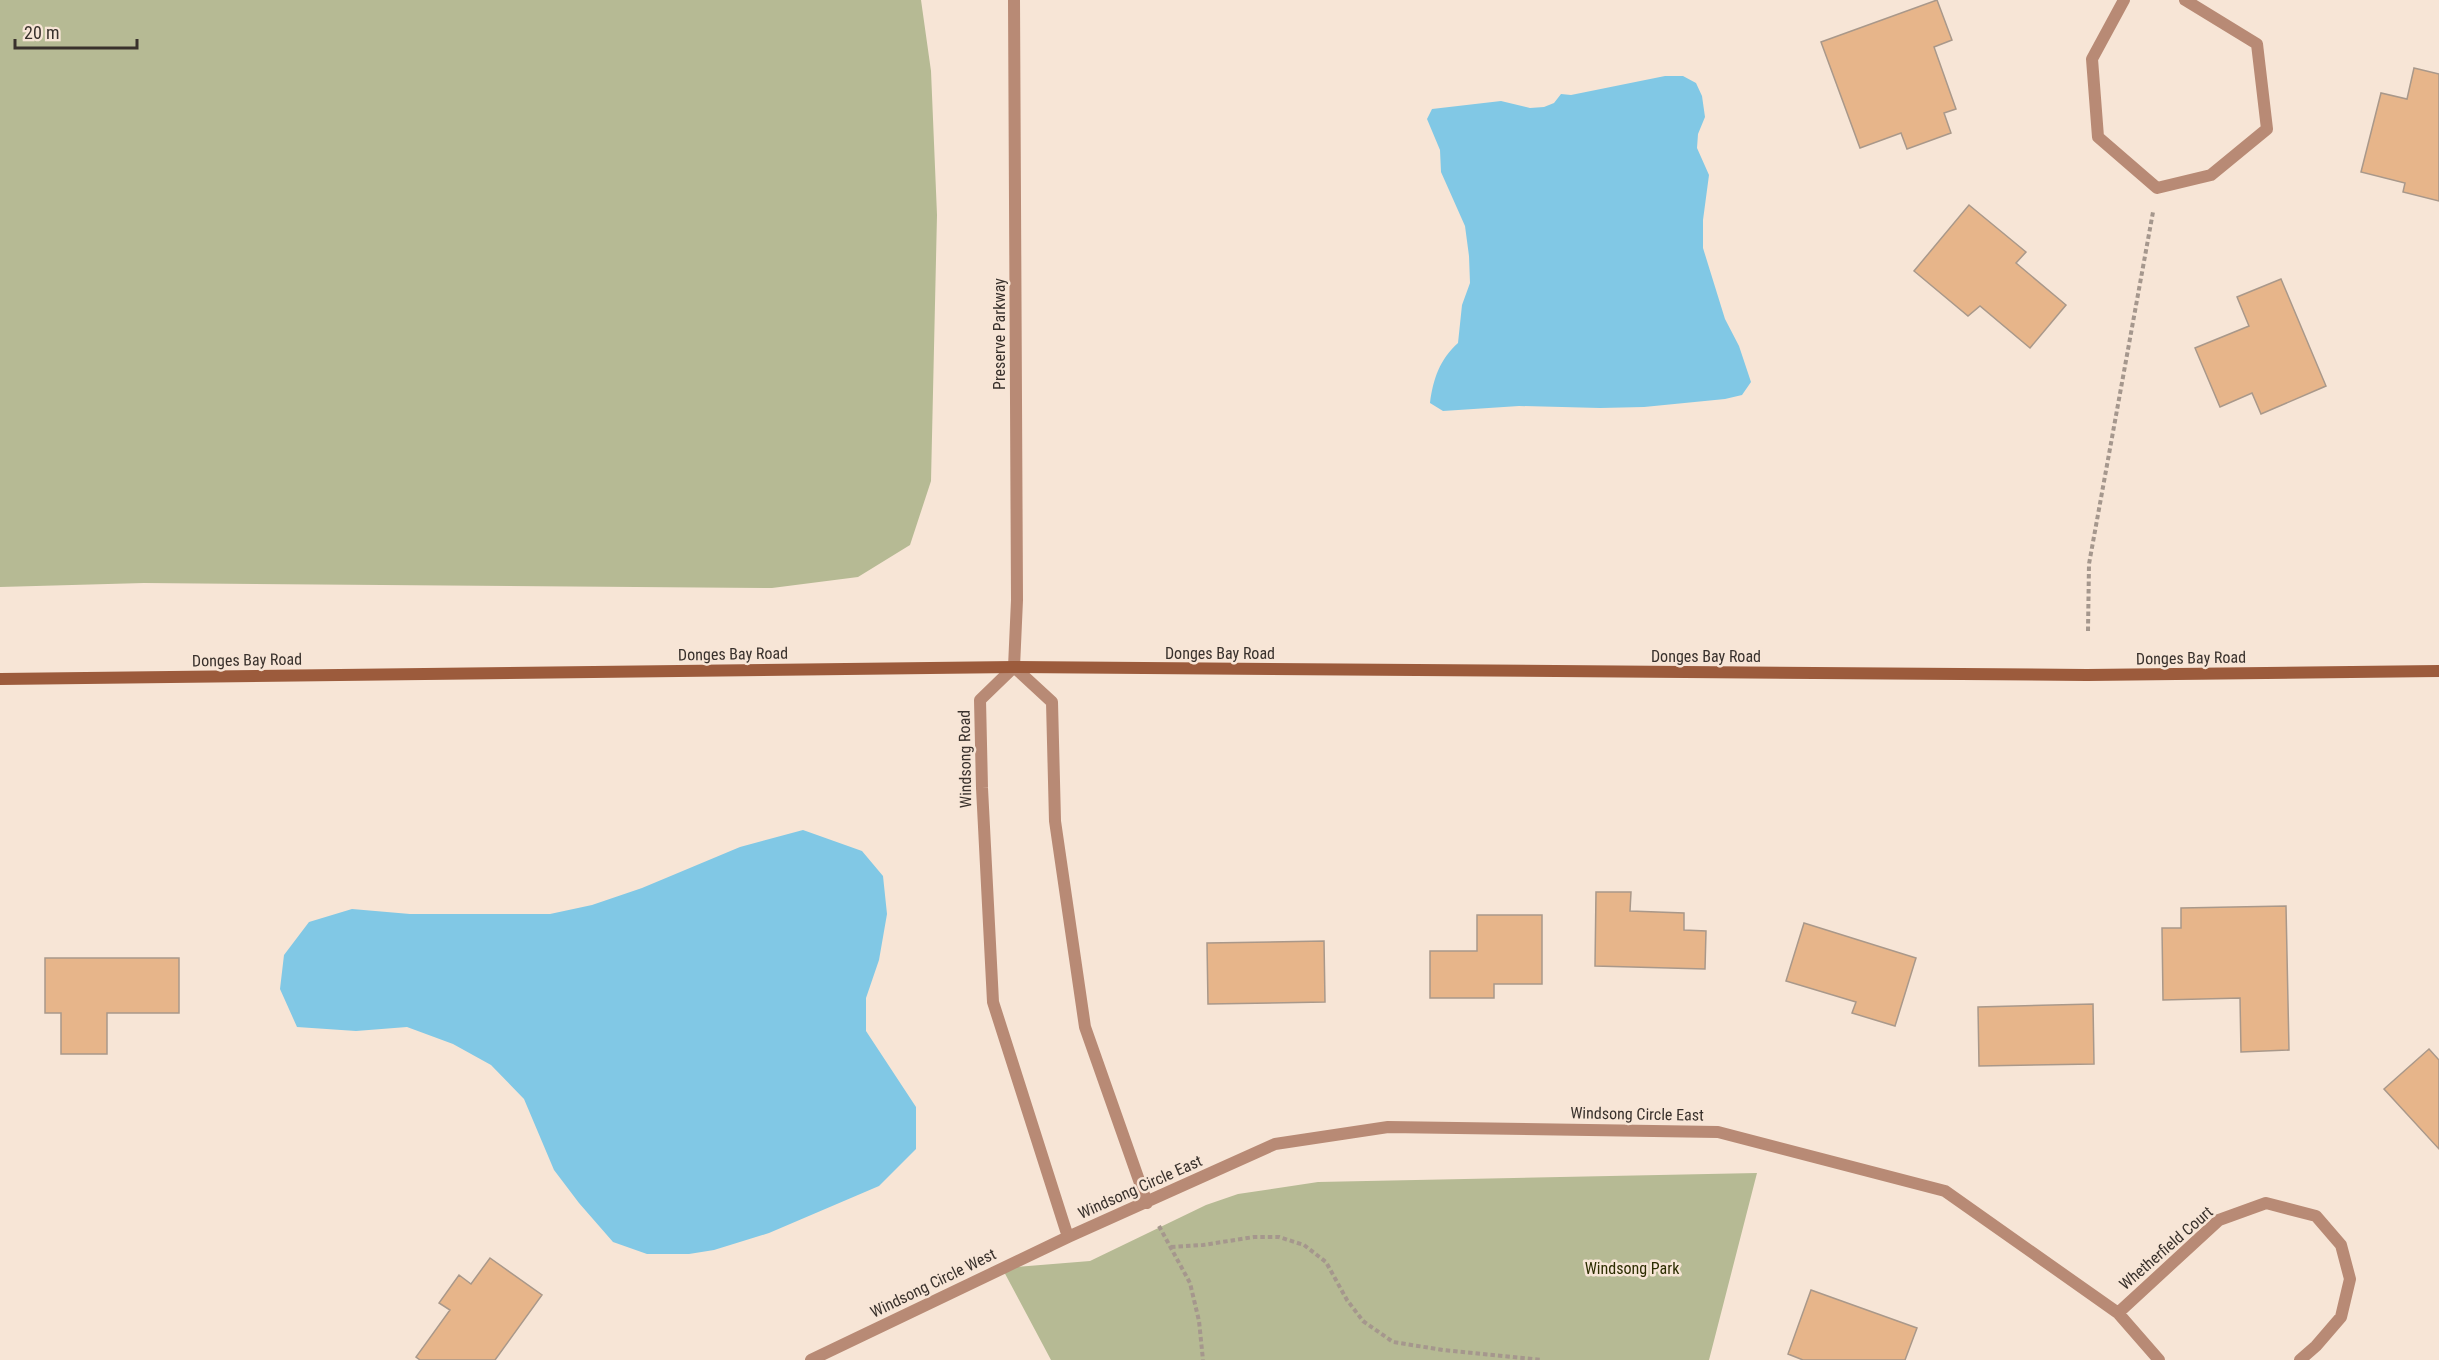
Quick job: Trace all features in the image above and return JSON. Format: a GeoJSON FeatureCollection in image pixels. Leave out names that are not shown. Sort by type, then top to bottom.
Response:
{"type":"FeatureCollection","features":[{"type":"Feature","properties":{"kind":"street","name":"Preserve Parkway"},"geometry":{"type":"LineString","coordinates":[[1014,0],[1017,600],[1014,667]]}},
{"type":"Feature","properties":{"kind":"street"},"geometry":{"type":"LineString","coordinates":[[2124,0],[2092,59],[2098,137],[2157,188],[2211,175],[2267,129],[2257,44],[2185,0]]}},
{"type":"Feature","properties":{"kind":"street","name":"Donges Bay Road"},"geometry":{"type":"LineString","coordinates":[[0,679],[1014,667],[2087,675],[2439,671]]}},
{"type":"Feature","properties":{"kind":"street"},"geometry":{"type":"LineString","coordinates":[[1014,667],[1052,702],[1055,821],[1085,1027],[1147,1203]]}},
{"type":"Feature","properties":{"kind":"street","name":"Windsong Road"},"geometry":{"type":"LineString","coordinates":[[1014,667],[980,700],[993,1002],[1068,1237]]}},
{"type":"Feature","properties":{"kind":"street","name":"Windsong Circle East"},"geometry":{"type":"LineString","coordinates":[[1068,1237],[1275,1144],[1388,1127],[1718,1132],[1945,1191],[2118,1313],[2159,1360]]}},
{"type":"Feature","properties":{"kind":"street","name":"Whetherfield Court"},"geometry":{"type":"LineString","coordinates":[[2118,1313],[2219,1220],[2266,1203],[2316,1216],[2341,1245],[2350,1279],[2341,1317],[2316,1346],[2300,1360]]}},
{"type":"Feature","properties":{"kind":"street","name":"Windsong Circle West"},"geometry":{"type":"LineString","coordinates":[[811,1360],[1068,1237]]}},
{"type":"Feature","properties":{"kind":"path"},"geometry":{"type":"LineString","coordinates":[[2088,631],[2089,564],[2157,188]]}},
{"type":"Feature","properties":{"kind":"path"},"geometry":{"type":"LineString","coordinates":[[1147,1203],[1191,1283],[1199,1321],[1203,1360]]}},
{"type":"Feature","properties":{"kind":"path"},"geometry":{"type":"LineString","coordinates":[[1171,1247],[1203,1245],[1254,1237],[1287,1239],[1304,1245],[1326,1262],[1347,1300],[1363,1321],[1393,1342],[1443,1350],[1542,1360]]}},
{"type":"Feature","properties":{"kind":"green space"},"geometry":{"type":"Polygon","coordinates":[[[0,0],[921,0],[931,71],[937,215],[931,481],[910,545],[858,577],[772,588],[144,583],[0,587],[0,0]]]}},
{"type":"Feature","properties":{"kind":"green space","name":"Windsong Park"},"geometry":{"type":"Polygon","coordinates":[[[1757,1173],[1709,1360],[1051,1360],[1002,1268],[1090,1261],[1206,1205],[1238,1194],[1318,1182],[1757,1173]]]}},
{"type":"Feature","properties":{"kind":"water"},"geometry":{"type":"Polygon","coordinates":[[[1665,76],[1683,76],[1696,83],[1702,96],[1705,117],[1698,134],[1697,148],[1709,175],[1703,220],[1703,248],[1725,319],[1739,346],[1751,382],[1742,395],[1725,399],[1644,407],[1519,406],[1443,411],[1430,403],[1438,370],[1446,356],[1458,343],[1462,305],[1470,283],[1465,226],[1441,172],[1440,150],[1427,119],[1432,109],[1501,101],[1530,108],[1544,107],[1554,103],[1561,94],[1571,95],[1665,76]]]}},
{"type":"Feature","properties":{"kind":"water"},"geometry":{"type":"Polygon","coordinates":[[[803,830],[862,851],[883,876],[887,914],[879,960],[866,998],[866,1031],[916,1107],[916,1149],[879,1186],[769,1233],[714,1250],[689,1254],[647,1254],[613,1242],[554,1170],[524,1099],[491,1065],[453,1044],[407,1027],[356,1031],[297,1027],[280,989],[284,955],[309,922],[352,909],[410,914],[550,914],[592,905],[642,888],[740,847],[803,830]]]}},
{"type":"Feature","properties":{"kind":"building"},"geometry":{"type":"Polygon","coordinates":[[[1937,0],[1952,40],[1934,47],[1956,109],[1944,113],[1951,133],[1907,149],[1901,133],[1860,148],[1821,42],[1937,0]]]}},
{"type":"Feature","properties":{"kind":"building"},"geometry":{"type":"Polygon","coordinates":[[[2414,68],[2439,74],[2439,201],[2403,192],[2405,183],[2361,172],[2381,93],[2407,99],[2414,68]]]}},
{"type":"Feature","properties":{"kind":"building"},"geometry":{"type":"Polygon","coordinates":[[[1969,205],[2026,252],[2016,263],[2066,305],[2030,348],[1980,306],[1968,316],[1914,271],[1969,205]]]}},
{"type":"Feature","properties":{"kind":"building"},"geometry":{"type":"Polygon","coordinates":[[[2281,279],[2326,386],[2261,414],[2252,393],[2220,407],[2195,348],[2249,326],[2237,297],[2281,279]]]}},
{"type":"Feature","properties":{"kind":"building"},"geometry":{"type":"Polygon","coordinates":[[[1596,892],[1631,892],[1630,911],[1684,913],[1684,930],[1706,931],[1705,969],[1595,966],[1596,892]]]}},
{"type":"Feature","properties":{"kind":"building"},"geometry":{"type":"Polygon","coordinates":[[[2286,906],[2289,1050],[2241,1052],[2240,998],[2163,1000],[2162,928],[2181,928],[2181,908],[2286,906]]]}},
{"type":"Feature","properties":{"kind":"building"},"geometry":{"type":"Polygon","coordinates":[[[1477,915],[1542,915],[1542,984],[1494,984],[1494,998],[1430,998],[1430,951],[1477,951],[1477,915]]]}},
{"type":"Feature","properties":{"kind":"building"},"geometry":{"type":"Polygon","coordinates":[[[1804,923],[1916,958],[1895,1026],[1852,1013],[1856,1002],[1786,981],[1804,923]]]}},
{"type":"Feature","properties":{"kind":"building"},"geometry":{"type":"Polygon","coordinates":[[[1324,941],[1325,1002],[1208,1004],[1207,943],[1324,941]]]}},
{"type":"Feature","properties":{"kind":"building"},"geometry":{"type":"Polygon","coordinates":[[[45,958],[179,958],[179,1013],[107,1013],[107,1054],[61,1054],[61,1013],[45,1013],[45,958]]]}},
{"type":"Feature","properties":{"kind":"building"},"geometry":{"type":"Polygon","coordinates":[[[2093,1004],[2094,1064],[1979,1066],[1978,1007],[2093,1004]]]}},
{"type":"Feature","properties":{"kind":"building"},"geometry":{"type":"Polygon","coordinates":[[[2429,1049],[2439,1060],[2439,1149],[2384,1089],[2429,1049]]]}},
{"type":"Feature","properties":{"kind":"building"},"geometry":{"type":"Polygon","coordinates":[[[490,1258],[542,1295],[495,1360],[420,1360],[416,1357],[450,1310],[439,1303],[459,1275],[471,1284],[490,1258]]]}},
{"type":"Feature","properties":{"kind":"building"},"geometry":{"type":"Polygon","coordinates":[[[1811,1290],[1917,1328],[1905,1360],[1803,1360],[1788,1354],[1811,1290]]]}}]}
